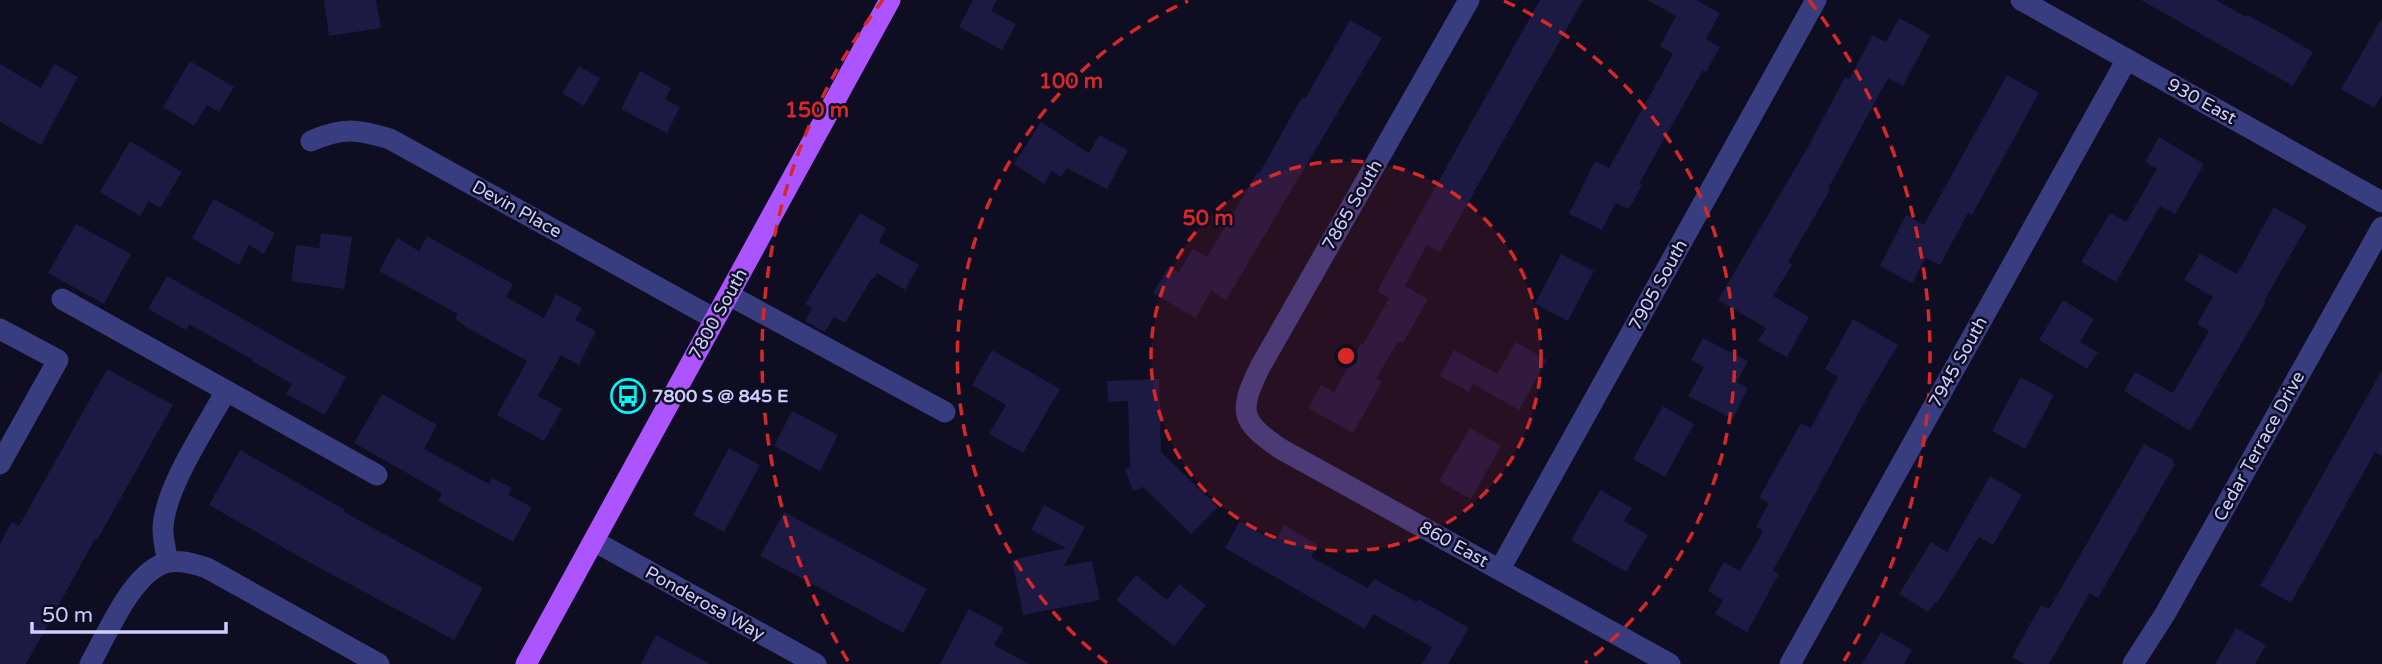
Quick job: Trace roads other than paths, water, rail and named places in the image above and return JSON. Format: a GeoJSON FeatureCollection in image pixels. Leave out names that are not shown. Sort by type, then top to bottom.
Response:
{"type":"FeatureCollection","features":[{"type":"Feature","properties":{"kind":"main road","name":"7800 South"},"geometry":{"type":"LineString","coordinates":[[526,664],[890,0]]}},
{"type":"Feature","properties":{"kind":"street","name":"7865 South"},"geometry":{"type":"LineString","coordinates":[[1245,415],[1247,399],[1260,368],[1469,0]]}},
{"type":"Feature","properties":{"kind":"street","name":"7905 South"},"geometry":{"type":"LineString","coordinates":[[1500,569],[1816,0]]}},
{"type":"Feature","properties":{"kind":"street","name":"930 East"},"geometry":{"type":"LineString","coordinates":[[2021,0],[2382,202]]}},
{"type":"Feature","properties":{"kind":"street","name":"7945 South"},"geometry":{"type":"LineString","coordinates":[[1790,664],[2127,59]]}},
{"type":"Feature","properties":{"kind":"street","name":"Devin Place"},"geometry":{"type":"LineString","coordinates":[[311,141],[334,131],[363,131],[390,139],[715,320]]}},
{"type":"Feature","properties":{"kind":"street","name":"Cedar Terrace Drive"},"geometry":{"type":"LineString","coordinates":[[2133,664],[2165,614],[2382,227]]}},
{"type":"Feature","properties":{"kind":"street"},"geometry":{"type":"LineString","coordinates":[[729,295],[945,412]]}},
{"type":"Feature","properties":{"kind":"street"},"geometry":{"type":"LineString","coordinates":[[62,299],[377,475]]}},
{"type":"Feature","properties":{"kind":"street"},"geometry":{"type":"LineString","coordinates":[[0,329],[58,360],[0,464]]}},
{"type":"Feature","properties":{"kind":"street"},"geometry":{"type":"LineString","coordinates":[[168,562],[163,528],[167,505],[175,484],[226,391]]}},
{"type":"Feature","properties":{"kind":"street","name":"860 East"},"geometry":{"type":"LineString","coordinates":[[1245,415],[1254,428],[1281,449],[1670,664]]}},
{"type":"Feature","properties":{"kind":"street","name":"Ponderosa Way"},"geometry":{"type":"LineString","coordinates":[[594,541],[816,664]]}},
{"type":"Feature","properties":{"kind":"street"},"geometry":{"type":"LineString","coordinates":[[90,664],[133,588],[148,573],[168,562],[188,562],[207,568],[355,658],[379,664]]}},
{"type":"Feature","properties":{"kind":"place","name":"7800 S @ 845 E"},"geometry":{"type":"Point","coordinates":[628,396]}}]}
